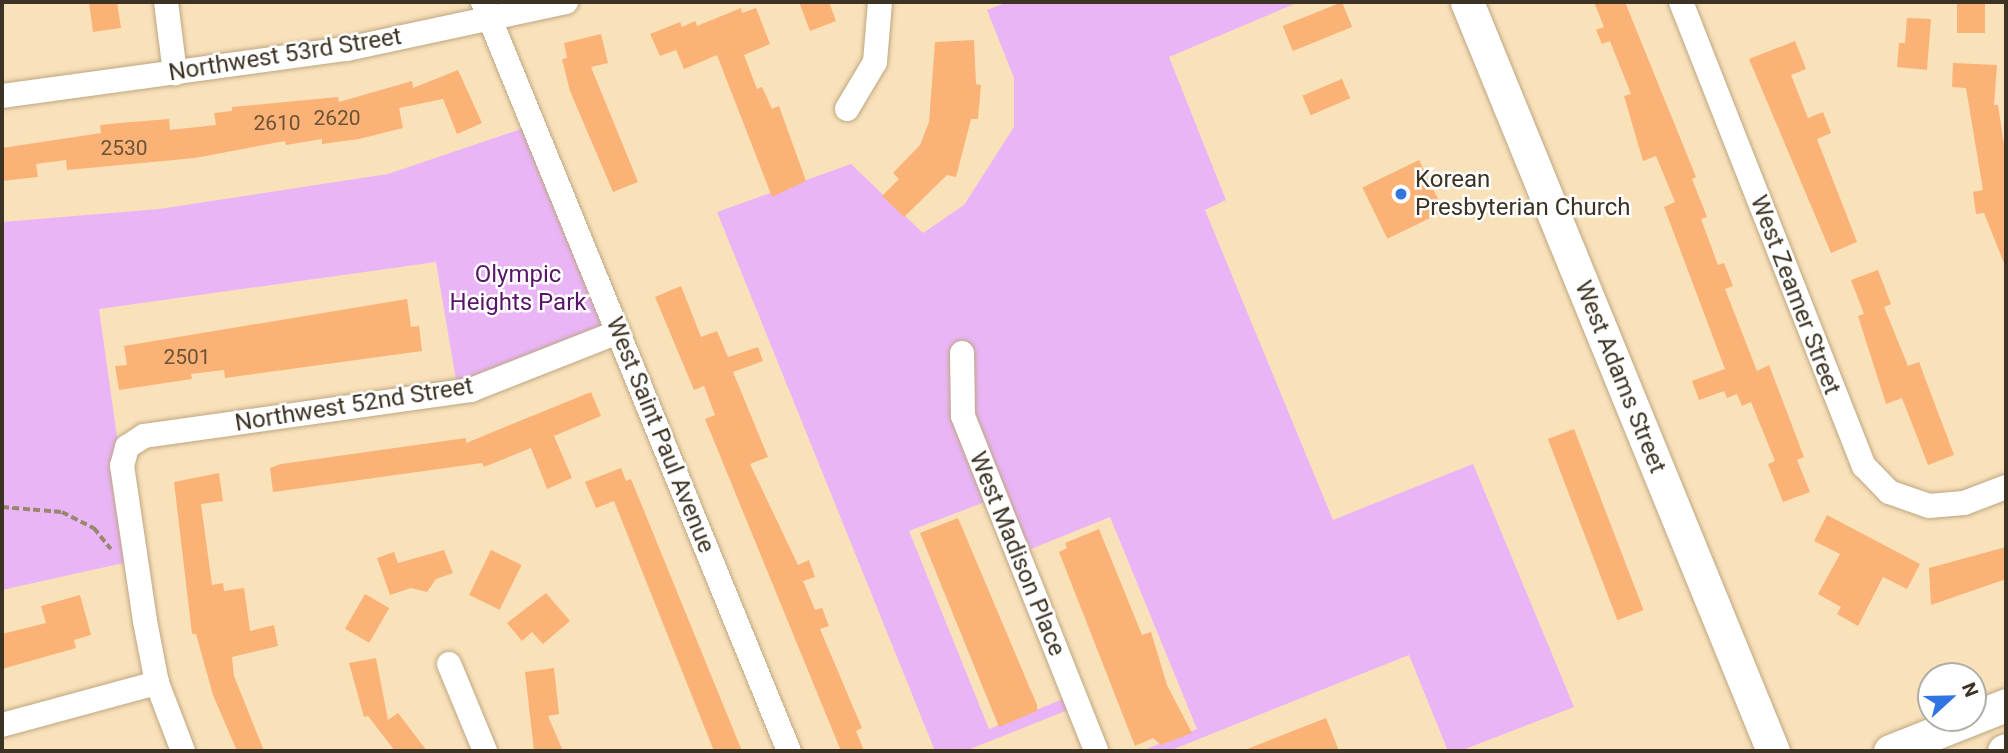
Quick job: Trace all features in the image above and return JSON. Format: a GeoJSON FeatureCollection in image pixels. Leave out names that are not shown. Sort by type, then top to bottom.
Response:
{"type":"FeatureCollection","features":[{"type":"Feature","properties":{"kind":"main road","name":"West Adams Street"},"geometry":{"type":"LineString","coordinates":[[1467,2],[1773,751]]}},
{"type":"Feature","properties":{"kind":"main road"},"geometry":{"type":"LineString","coordinates":[[1890,751],[2006,705]]}},
{"type":"Feature","properties":{"kind":"street"},"geometry":{"type":"LineString","coordinates":[[166,2],[175,73]]}},
{"type":"Feature","properties":{"kind":"street","name":"Northwest 53rd Street"},"geometry":{"type":"LineString","coordinates":[[2,96],[347,49],[486,10],[566,2]]}},
{"type":"Feature","properties":{"kind":"street"},"geometry":{"type":"LineString","coordinates":[[847,109],[875,62],[880,2]]}},
{"type":"Feature","properties":{"kind":"street","name":"West Zeamer Street"},"geometry":{"type":"LineString","coordinates":[[1681,2],[1864,466],[1882,487],[1911,502],[1948,506],[2006,487]]}},
{"type":"Feature","properties":{"kind":"street","name":"West Saint Paul Avenue"},"geometry":{"type":"LineString","coordinates":[[486,10],[789,751]]}},
{"type":"Feature","properties":{"kind":"street","name":"Northwest 52nd Street"},"geometry":{"type":"LineString","coordinates":[[157,683],[122,466],[127,447],[144,436],[471,390],[618,332]]}},
{"type":"Feature","properties":{"kind":"street","name":"West Madison Place"},"geometry":{"type":"LineString","coordinates":[[962,352],[963,416],[1096,751]]}},
{"type":"Feature","properties":{"kind":"street"},"geometry":{"type":"LineString","coordinates":[[449,664],[485,751]]}},
{"type":"Feature","properties":{"kind":"street"},"geometry":{"type":"LineString","coordinates":[[2,725],[157,683],[183,751]]}},
{"type":"Feature","properties":{"kind":"path"},"geometry":{"type":"LineString","coordinates":[[2,507],[62,512],[81,520],[105,539],[115,556]]}},
{"type":"Feature","properties":{"kind":"green space"},"geometry":{"type":"Polygon","coordinates":[[[1008,2],[1299,2],[1169,57],[1226,200],[1205,210],[1333,520],[1473,464],[1574,707],[1460,751],[1448,751],[1409,655],[1169,751],[1141,751],[1197,729],[1110,517],[1016,555],[993,499],[909,531],[989,729],[1073,695],[1078,706],[965,751],[935,751],[717,212],[851,164],[923,233],[964,205],[1014,127],[1014,78],[987,10],[1008,2]]]}},
{"type":"Feature","properties":{"kind":"green space","name":"Olympic Heights Park"},"geometry":{"type":"Polygon","coordinates":[[[533,125],[618,332],[458,392],[436,262],[99,309],[117,437],[127,447],[137,560],[2,590],[2,222],[159,209],[388,174],[533,125]]]}},
{"type":"Feature","properties":{"kind":"building"},"geometry":{"type":"Polygon","coordinates":[[[89,2],[117,2],[121,28],[93,32],[89,2]]]}},
{"type":"Feature","properties":{"kind":"building"},"geometry":{"type":"Polygon","coordinates":[[[799,2],[829,2],[836,21],[810,31],[799,2]]]}},
{"type":"Feature","properties":{"kind":"building"},"geometry":{"type":"Polygon","coordinates":[[[1342,2],[1352,27],[1293,51],[1283,26],[1342,2]]]}},
{"type":"Feature","properties":{"kind":"building"},"geometry":{"type":"Polygon","coordinates":[[[1594,2],[1625,2],[1696,177],[1692,179],[1707,217],[1701,219],[1718,265],[1724,263],[1733,286],[1725,289],[1757,371],[1769,365],[1804,457],[1797,460],[1810,492],[1783,502],[1768,464],[1775,461],[1751,402],[1742,406],[1737,394],[1727,398],[1724,391],[1699,400],[1692,381],[1725,369],[1664,207],[1675,202],[1656,156],[1643,161],[1624,96],[1631,94],[1610,41],[1602,44],[1596,30],[1604,27],[1594,2]]]}},
{"type":"Feature","properties":{"kind":"building"},"geometry":{"type":"Polygon","coordinates":[[[1957,2],[1985,2],[1985,33],[1957,33],[1957,2]]]}},
{"type":"Feature","properties":{"kind":"building"},"geometry":{"type":"Polygon","coordinates":[[[741,8],[742,13],[756,8],[770,44],[744,55],[757,89],[762,87],[772,109],[779,106],[806,181],[772,197],[717,55],[684,69],[676,50],[660,56],[650,34],[680,22],[682,27],[695,21],[697,26],[741,8]]]}},
{"type":"Feature","properties":{"kind":"building"},"geometry":{"type":"Polygon","coordinates":[[[1907,18],[1931,19],[1927,70],[1897,67],[1899,43],[1905,43],[1907,18]]]}},
{"type":"Feature","properties":{"kind":"building"},"geometry":{"type":"Polygon","coordinates":[[[601,34],[608,63],[591,67],[638,182],[613,192],[570,91],[562,59],[567,58],[564,43],[601,34]]]}},
{"type":"Feature","properties":{"kind":"building"},"geometry":{"type":"Polygon","coordinates":[[[974,40],[976,84],[981,85],[978,119],[971,119],[956,177],[947,175],[904,217],[882,196],[899,179],[893,173],[920,145],[929,122],[935,42],[974,40]]]}},
{"type":"Feature","properties":{"kind":"building"},"geometry":{"type":"Polygon","coordinates":[[[1795,41],[1806,69],[1791,75],[1808,118],[1823,112],[1831,133],[1817,139],[1857,242],[1831,253],[1749,59],[1795,41]]]}},
{"type":"Feature","properties":{"kind":"building"},"geometry":{"type":"Polygon","coordinates":[[[1953,63],[1997,65],[1994,105],[1998,105],[2006,158],[2006,268],[1984,213],[1976,214],[1973,192],[1983,190],[1966,88],[1952,87],[1953,63]]]}},
{"type":"Feature","properties":{"kind":"building"},"geometry":{"type":"Polygon","coordinates":[[[458,70],[482,123],[457,134],[443,99],[399,108],[403,128],[359,139],[322,144],[322,139],[286,145],[285,141],[195,158],[67,170],[66,160],[36,164],[38,177],[2,181],[2,148],[101,133],[100,125],[169,119],[170,130],[216,125],[214,113],[232,111],[232,107],[338,97],[339,102],[412,81],[413,88],[458,70]]]}},
{"type":"Feature","properties":{"kind":"building"},"geometry":{"type":"Polygon","coordinates":[[[1342,79],[1350,98],[1311,115],[1302,96],[1342,79]]]}},
{"type":"Feature","properties":{"kind":"building","name":"Korean Presbyterian Church"},"geometry":{"type":"Polygon","coordinates":[[[1419,160],[1444,211],[1387,239],[1362,188],[1419,160]]]}},
{"type":"Feature","properties":{"kind":"building"},"geometry":{"type":"Polygon","coordinates":[[[1878,270],[1891,304],[1884,307],[1908,366],[1919,362],[1954,455],[1928,465],[1902,398],[1886,404],[1858,316],[1864,314],[1851,280],[1878,270]]]}},
{"type":"Feature","properties":{"kind":"building"},"geometry":{"type":"Polygon","coordinates":[[[681,286],[701,337],[717,331],[728,357],[758,347],[763,361],[733,372],[768,457],[750,464],[798,565],[809,560],[815,577],[803,581],[815,610],[822,608],[829,626],[820,629],[862,728],[856,731],[864,751],[841,751],[705,419],[715,415],[704,386],[694,390],[655,297],[681,286]]]}},
{"type":"Feature","properties":{"kind":"building"},"geometry":{"type":"Polygon","coordinates":[[[407,299],[411,327],[419,326],[422,351],[225,378],[224,370],[191,374],[192,379],[119,390],[115,366],[127,365],[124,346],[407,299]]]}},
{"type":"Feature","properties":{"kind":"building"},"geometry":{"type":"Polygon","coordinates":[[[591,392],[601,416],[554,436],[572,478],[547,489],[531,448],[484,467],[482,463],[273,492],[270,468],[281,464],[466,438],[466,443],[591,392]]]}},
{"type":"Feature","properties":{"kind":"building"},"geometry":{"type":"Polygon","coordinates":[[[1574,429],[1644,610],[1617,620],[1548,439],[1574,429]]]}},
{"type":"Feature","properties":{"kind":"building"},"geometry":{"type":"Polygon","coordinates":[[[621,468],[626,481],[631,479],[742,751],[714,751],[614,501],[596,508],[585,482],[621,468]]]}},
{"type":"Feature","properties":{"kind":"building"},"geometry":{"type":"Polygon","coordinates":[[[219,473],[223,501],[201,504],[212,585],[223,583],[224,591],[244,588],[250,631],[274,625],[278,646],[232,657],[234,676],[264,751],[237,751],[213,695],[196,634],[192,634],[174,482],[219,473]]]}},
{"type":"Feature","properties":{"kind":"building"},"geometry":{"type":"Polygon","coordinates":[[[1827,515],[1920,564],[1907,589],[1883,577],[1858,626],[1837,614],[1841,607],[1818,594],[1840,554],[1814,541],[1827,515]]]}},
{"type":"Feature","properties":{"kind":"building"},"geometry":{"type":"Polygon","coordinates":[[[958,518],[1037,705],[1037,711],[999,727],[920,533],[958,518]]]}},
{"type":"Feature","properties":{"kind":"building"},"geometry":{"type":"Polygon","coordinates":[[[1099,529],[1142,635],[1151,632],[1167,685],[1192,733],[1161,745],[1153,738],[1135,746],[1059,552],[1067,548],[1065,543],[1099,529]]]}},
{"type":"Feature","properties":{"kind":"building"},"geometry":{"type":"Polygon","coordinates":[[[2006,547],[2006,579],[1931,605],[1929,568],[2006,547]]]}},
{"type":"Feature","properties":{"kind":"building"},"geometry":{"type":"Polygon","coordinates":[[[444,550],[453,573],[436,579],[427,592],[411,588],[390,595],[377,558],[394,552],[398,563],[444,550]]]}},
{"type":"Feature","properties":{"kind":"building"},"geometry":{"type":"Polygon","coordinates":[[[491,550],[522,565],[500,610],[469,595],[491,550]]]}},
{"type":"Feature","properties":{"kind":"building"},"geometry":{"type":"Polygon","coordinates":[[[546,593],[570,621],[543,644],[532,632],[522,641],[507,623],[546,593]]]}},
{"type":"Feature","properties":{"kind":"building"},"geometry":{"type":"Polygon","coordinates":[[[365,594],[389,608],[369,643],[345,629],[365,594]]]}},
{"type":"Feature","properties":{"kind":"building"},"geometry":{"type":"Polygon","coordinates":[[[80,595],[91,635],[74,640],[76,648],[2,669],[2,634],[46,623],[41,606],[80,595]]]}},
{"type":"Feature","properties":{"kind":"building"},"geometry":{"type":"Polygon","coordinates":[[[376,658],[388,720],[398,713],[427,751],[395,751],[368,716],[364,717],[349,663],[376,658]]]}},
{"type":"Feature","properties":{"kind":"building"},"geometry":{"type":"Polygon","coordinates":[[[554,668],[559,714],[548,716],[563,751],[534,751],[525,672],[554,668]]]}},
{"type":"Feature","properties":{"kind":"building"},"geometry":{"type":"Polygon","coordinates":[[[1326,718],[1339,751],[1245,751],[1245,750],[1326,718]]]}},
{"type":"Feature","properties":{"kind":"place","name":"Korean Presbyterian Church"},"geometry":{"type":"Point","coordinates":[1401,194]}}]}
